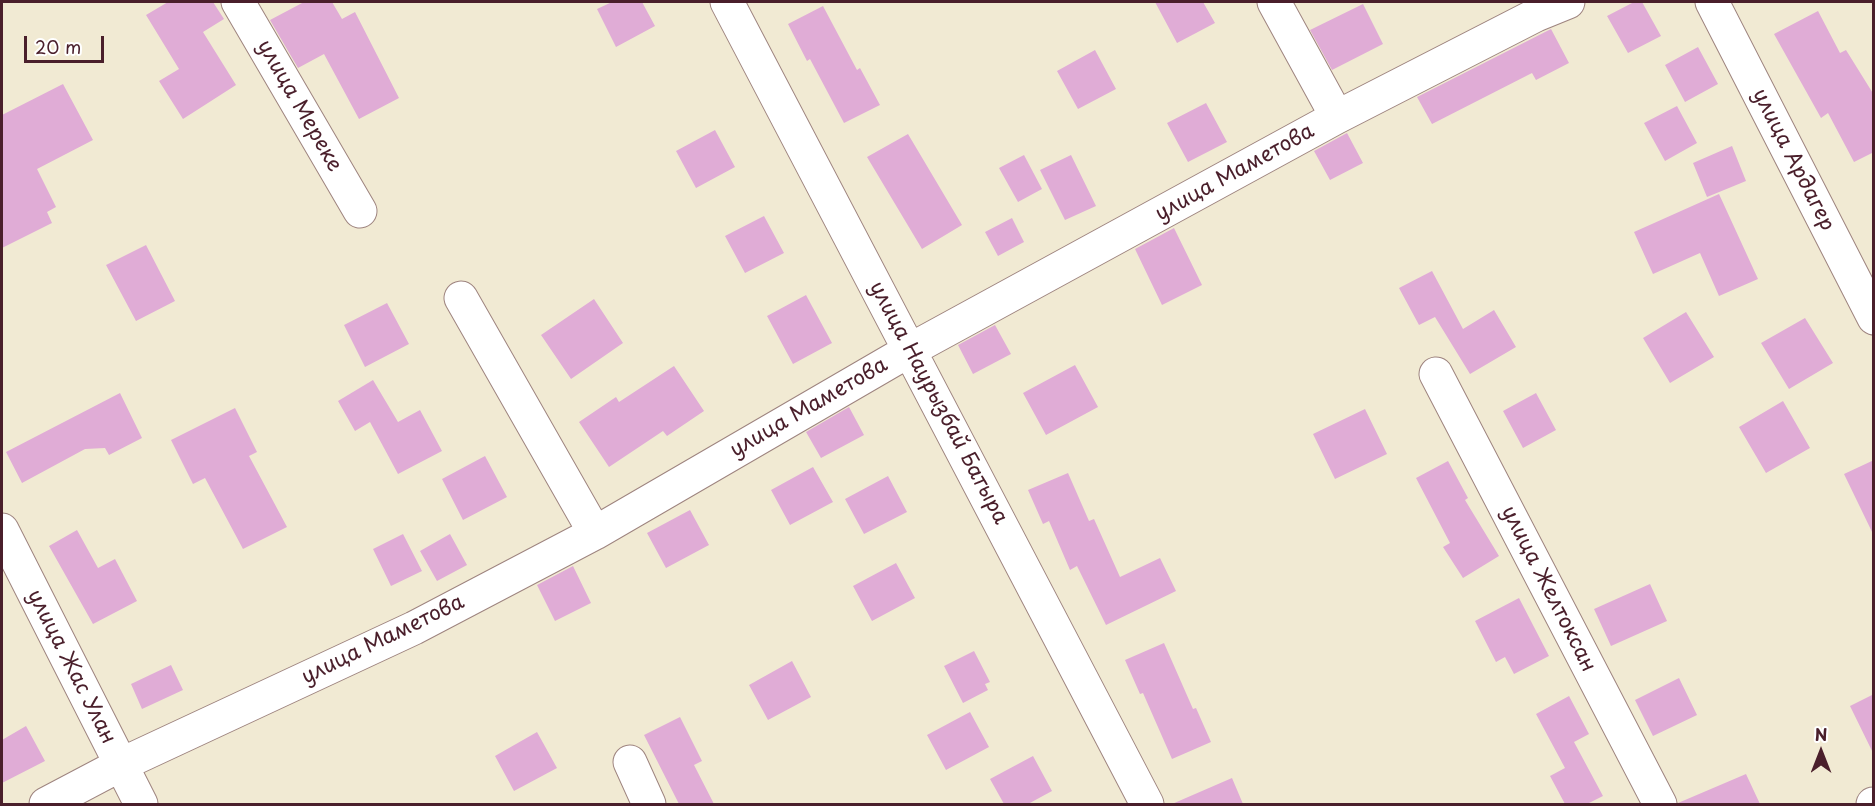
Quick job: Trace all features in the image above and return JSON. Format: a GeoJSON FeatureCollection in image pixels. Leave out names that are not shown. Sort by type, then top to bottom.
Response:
{"type":"FeatureCollection","features":[{"type":"Feature","properties":{"kind":"street","name":"улица Мереке"},"geometry":{"type":"LineString","coordinates":[[238,2],[360,211]]}},
{"type":"Feature","properties":{"kind":"street","name":"улица Наурызбай Батыра"},"geometry":{"type":"LineString","coordinates":[[727,2],[1147,804]]}},
{"type":"Feature","properties":{"kind":"street"},"geometry":{"type":"LineString","coordinates":[[1274,2],[1337,117]]}},
{"type":"Feature","properties":{"kind":"street","name":"улица Маметова"},"geometry":{"type":"LineString","coordinates":[[46,804],[120,765],[414,628],[595,533],[910,350],[1337,117],[1536,15],[1568,2]]}},
{"type":"Feature","properties":{"kind":"street","name":"улица Ардагер"},"geometry":{"type":"LineString","coordinates":[[1712,2],[1874,318]]}},
{"type":"Feature","properties":{"kind":"street"},"geometry":{"type":"LineString","coordinates":[[461,298],[595,533]]}},
{"type":"Feature","properties":{"kind":"street","name":"улица Желтоксан"},"geometry":{"type":"LineString","coordinates":[[1436,374],[1660,804]]}},
{"type":"Feature","properties":{"kind":"street","name":"улица Жас Улан"},"geometry":{"type":"LineString","coordinates":[[2,530],[141,804]]}},
{"type":"Feature","properties":{"kind":"street"},"geometry":{"type":"LineString","coordinates":[[630,762],[649,804]]}},
{"type":"Feature","properties":{"kind":"building"},"geometry":{"type":"Polygon","coordinates":[[[168,2],[213,2],[224,19],[203,32],[236,85],[183,119],[159,81],[179,69],[146,15],[168,2]]]}},
{"type":"Feature","properties":{"kind":"building"},"geometry":{"type":"Polygon","coordinates":[[[304,2],[332,2],[342,19],[355,12],[399,98],[359,119],[324,54],[298,68],[270,20],[304,2]]]}},
{"type":"Feature","properties":{"kind":"building"},"geometry":{"type":"Polygon","coordinates":[[[612,2],[642,2],[655,26],[616,47],[597,9],[612,2]]]}},
{"type":"Feature","properties":{"kind":"building"},"geometry":{"type":"Polygon","coordinates":[[[1155,2],[1203,2],[1215,23],[1177,43],[1155,2]]]}},
{"type":"Feature","properties":{"kind":"building"},"geometry":{"type":"Polygon","coordinates":[[[1634,2],[1642,2],[1661,36],[1628,53],[1607,16],[1634,2]]]}},
{"type":"Feature","properties":{"kind":"building"},"geometry":{"type":"Polygon","coordinates":[[[1363,4],[1383,44],[1332,70],[1310,30],[1363,4]]]}},
{"type":"Feature","properties":{"kind":"building"},"geometry":{"type":"Polygon","coordinates":[[[823,6],[857,70],[860,68],[880,105],[844,123],[810,59],[807,61],[788,24],[823,6]]]}},
{"type":"Feature","properties":{"kind":"building"},"geometry":{"type":"Polygon","coordinates":[[[1818,11],[1840,53],[1846,50],[1874,95],[1874,152],[1854,162],[1828,113],[1821,118],[1774,34],[1818,11]]]}},
{"type":"Feature","properties":{"kind":"building"},"geometry":{"type":"Polygon","coordinates":[[[1551,29],[1569,63],[1536,80],[1532,73],[1432,124],[1417,97],[1551,29]]]}},
{"type":"Feature","properties":{"kind":"building"},"geometry":{"type":"Polygon","coordinates":[[[1698,47],[1718,84],[1685,102],[1665,65],[1698,47]]]}},
{"type":"Feature","properties":{"kind":"building"},"geometry":{"type":"Polygon","coordinates":[[[1095,50],[1116,89],[1078,109],[1057,71],[1095,50]]]}},
{"type":"Feature","properties":{"kind":"building"},"geometry":{"type":"Polygon","coordinates":[[[63,84],[93,140],[37,169],[56,207],[47,212],[52,223],[2,248],[2,115],[63,84]]]}},
{"type":"Feature","properties":{"kind":"building"},"geometry":{"type":"Polygon","coordinates":[[[1206,103],[1227,142],[1188,162],[1167,123],[1206,103]]]}},
{"type":"Feature","properties":{"kind":"building"},"geometry":{"type":"Polygon","coordinates":[[[1677,106],[1697,143],[1665,161],[1644,123],[1677,106]]]}},
{"type":"Feature","properties":{"kind":"building"},"geometry":{"type":"Polygon","coordinates":[[[715,130],[735,167],[696,188],[676,151],[715,130]]]}},
{"type":"Feature","properties":{"kind":"building"},"geometry":{"type":"Polygon","coordinates":[[[1347,133],[1363,163],[1330,180],[1314,151],[1347,133]]]}},
{"type":"Feature","properties":{"kind":"building"},"geometry":{"type":"Polygon","coordinates":[[[908,134],[962,225],[922,249],[867,157],[908,134]]]}},
{"type":"Feature","properties":{"kind":"building"},"geometry":{"type":"Polygon","coordinates":[[[1732,146],[1746,181],[1707,197],[1693,163],[1732,146]]]}},
{"type":"Feature","properties":{"kind":"building"},"geometry":{"type":"Polygon","coordinates":[[[1024,155],[1042,189],[1018,202],[999,168],[1024,155]]]}},
{"type":"Feature","properties":{"kind":"building"},"geometry":{"type":"Polygon","coordinates":[[[1071,155],[1096,206],[1065,220],[1040,170],[1071,155]]]}},
{"type":"Feature","properties":{"kind":"building"},"geometry":{"type":"Polygon","coordinates":[[[1719,194],[1758,279],[1719,296],[1700,253],[1653,274],[1634,232],[1719,194]]]}},
{"type":"Feature","properties":{"kind":"building"},"geometry":{"type":"Polygon","coordinates":[[[764,216],[784,253],[745,273],[725,236],[764,216]]]}},
{"type":"Feature","properties":{"kind":"building"},"geometry":{"type":"Polygon","coordinates":[[[1012,218],[1024,242],[998,256],[985,232],[1012,218]]]}},
{"type":"Feature","properties":{"kind":"building"},"geometry":{"type":"Polygon","coordinates":[[[1174,228],[1202,285],[1162,305],[1135,249],[1174,228]]]}},
{"type":"Feature","properties":{"kind":"building"},"geometry":{"type":"Polygon","coordinates":[[[146,245],[175,301],[136,321],[106,265],[146,245]]]}},
{"type":"Feature","properties":{"kind":"building"},"geometry":{"type":"Polygon","coordinates":[[[1432,271],[1463,329],[1494,310],[1516,347],[1470,374],[1435,317],[1419,325],[1399,288],[1432,271]]]}},
{"type":"Feature","properties":{"kind":"building"},"geometry":{"type":"Polygon","coordinates":[[[806,295],[832,343],[793,364],[767,316],[806,295]]]}},
{"type":"Feature","properties":{"kind":"building"},"geometry":{"type":"Polygon","coordinates":[[[594,299],[623,343],[571,379],[541,335],[594,299]]]}},
{"type":"Feature","properties":{"kind":"building"},"geometry":{"type":"Polygon","coordinates":[[[387,303],[409,344],[365,367],[344,325],[387,303]]]}},
{"type":"Feature","properties":{"kind":"building"},"geometry":{"type":"Polygon","coordinates":[[[1686,312],[1714,357],[1670,383],[1643,338],[1686,312]]]}},
{"type":"Feature","properties":{"kind":"building"},"geometry":{"type":"Polygon","coordinates":[[[1805,318],[1833,363],[1789,389],[1761,343],[1805,318]]]}},
{"type":"Feature","properties":{"kind":"building"},"geometry":{"type":"Polygon","coordinates":[[[995,325],[1011,354],[973,374],[958,345],[995,325]]]}},
{"type":"Feature","properties":{"kind":"building"},"geometry":{"type":"Polygon","coordinates":[[[1075,365],[1098,407],[1046,435],[1023,393],[1075,365]]]}},
{"type":"Feature","properties":{"kind":"building"},"geometry":{"type":"Polygon","coordinates":[[[674,366],[704,411],[667,436],[663,431],[609,467],[579,422],[616,397],[619,402],[674,366]]]}},
{"type":"Feature","properties":{"kind":"building"},"geometry":{"type":"Polygon","coordinates":[[[373,380],[398,422],[420,410],[442,451],[398,474],[370,422],[355,431],[338,401],[373,380]]]}},
{"type":"Feature","properties":{"kind":"building"},"geometry":{"type":"Polygon","coordinates":[[[120,393],[142,438],[109,455],[105,448],[85,449],[22,483],[6,452],[120,393]]]}},
{"type":"Feature","properties":{"kind":"building"},"geometry":{"type":"Polygon","coordinates":[[[1536,393],[1556,430],[1523,448],[1503,411],[1536,393]]]}},
{"type":"Feature","properties":{"kind":"building"},"geometry":{"type":"Polygon","coordinates":[[[1783,401],[1810,448],[1766,473],[1739,427],[1783,401]]]}},
{"type":"Feature","properties":{"kind":"building"},"geometry":{"type":"Polygon","coordinates":[[[849,407],[864,435],[821,458],[806,432],[849,407]]]}},
{"type":"Feature","properties":{"kind":"building"},"geometry":{"type":"Polygon","coordinates":[[[235,408],[257,452],[249,456],[287,527],[243,549],[205,478],[193,484],[171,440],[235,408]]]}},
{"type":"Feature","properties":{"kind":"building"},"geometry":{"type":"Polygon","coordinates":[[[1365,409],[1387,454],[1335,479],[1313,434],[1365,409]]]}},
{"type":"Feature","properties":{"kind":"building"},"geometry":{"type":"Polygon","coordinates":[[[485,456],[507,497],[463,520],[442,479],[485,456]]]}},
{"type":"Feature","properties":{"kind":"building"},"geometry":{"type":"Polygon","coordinates":[[[1874,460],[1874,536],[1844,474],[1874,460]]]}},
{"type":"Feature","properties":{"kind":"building"},"geometry":{"type":"Polygon","coordinates":[[[1448,461],[1468,498],[1465,500],[1499,556],[1463,578],[1443,547],[1450,543],[1416,478],[1448,461]]]}},
{"type":"Feature","properties":{"kind":"building"},"geometry":{"type":"Polygon","coordinates":[[[813,467],[833,502],[790,525],[771,490],[813,467]]]}},
{"type":"Feature","properties":{"kind":"building"},"geometry":{"type":"Polygon","coordinates":[[[1068,473],[1089,521],[1094,519],[1120,577],[1160,558],[1176,591],[1106,625],[1077,566],[1070,570],[1049,521],[1043,524],[1028,490],[1068,473]]]}},
{"type":"Feature","properties":{"kind":"building"},"geometry":{"type":"Polygon","coordinates":[[[888,476],[907,512],[864,534],[845,499],[888,476]]]}},
{"type":"Feature","properties":{"kind":"building"},"geometry":{"type":"Polygon","coordinates":[[[690,510],[709,545],[666,568],[647,533],[690,510]]]}},
{"type":"Feature","properties":{"kind":"building"},"geometry":{"type":"Polygon","coordinates":[[[77,530],[98,568],[115,559],[137,601],[93,624],[49,546],[77,530]]]}},
{"type":"Feature","properties":{"kind":"building"},"geometry":{"type":"Polygon","coordinates":[[[403,534],[422,571],[391,586],[373,549],[403,534]]]}},
{"type":"Feature","properties":{"kind":"building"},"geometry":{"type":"Polygon","coordinates":[[[450,534],[467,565],[437,581],[420,551],[450,534]]]}},
{"type":"Feature","properties":{"kind":"building"},"geometry":{"type":"Polygon","coordinates":[[[896,563],[915,598],[872,621],[853,586],[896,563]]]}},
{"type":"Feature","properties":{"kind":"building"},"geometry":{"type":"Polygon","coordinates":[[[573,566],[591,603],[555,621],[537,585],[573,566]]]}},
{"type":"Feature","properties":{"kind":"building"},"geometry":{"type":"Polygon","coordinates":[[[1650,584],[1667,621],[1611,646],[1594,609],[1650,584]]]}},
{"type":"Feature","properties":{"kind":"building"},"geometry":{"type":"Polygon","coordinates":[[[1519,598],[1549,656],[1514,674],[1505,657],[1496,662],[1475,621],[1519,598]]]}},
{"type":"Feature","properties":{"kind":"building"},"geometry":{"type":"Polygon","coordinates":[[[1164,643],[1193,709],[1196,708],[1211,742],[1172,759],[1143,693],[1140,694],[1125,660],[1164,643]]]}},
{"type":"Feature","properties":{"kind":"building"},"geometry":{"type":"Polygon","coordinates":[[[974,651],[990,682],[985,684],[988,690],[963,703],[944,666],[974,651]]]}},
{"type":"Feature","properties":{"kind":"building"},"geometry":{"type":"Polygon","coordinates":[[[792,661],[811,697],[768,720],[749,685],[792,661]]]}},
{"type":"Feature","properties":{"kind":"building"},"geometry":{"type":"Polygon","coordinates":[[[171,665],[183,690],[142,709],[131,684],[171,665]]]}},
{"type":"Feature","properties":{"kind":"building"},"geometry":{"type":"Polygon","coordinates":[[[1679,678],[1697,715],[1653,736],[1635,700],[1679,678]]]}},
{"type":"Feature","properties":{"kind":"building"},"geometry":{"type":"Polygon","coordinates":[[[1874,694],[1874,755],[1850,706],[1874,694]]]}},
{"type":"Feature","properties":{"kind":"building"},"geometry":{"type":"Polygon","coordinates":[[[1569,696],[1589,734],[1574,742],[1603,796],[1587,804],[1565,804],[1550,776],[1565,768],[1536,714],[1569,696]]]}},
{"type":"Feature","properties":{"kind":"building"},"geometry":{"type":"Polygon","coordinates":[[[970,712],[989,747],[946,770],[927,735],[970,712]]]}},
{"type":"Feature","properties":{"kind":"building"},"geometry":{"type":"Polygon","coordinates":[[[680,717],[702,761],[694,765],[714,804],[679,804],[644,735],[680,717]]]}},
{"type":"Feature","properties":{"kind":"building"},"geometry":{"type":"Polygon","coordinates":[[[26,726],[45,761],[2,783],[2,740],[26,726]]]}},
{"type":"Feature","properties":{"kind":"building"},"geometry":{"type":"Polygon","coordinates":[[[537,732],[557,768],[514,791],[495,756],[537,732]]]}},
{"type":"Feature","properties":{"kind":"building"},"geometry":{"type":"Polygon","coordinates":[[[1033,756],[1052,791],[1028,804],[1004,804],[990,779],[1033,756]]]}},
{"type":"Feature","properties":{"kind":"building"},"geometry":{"type":"Polygon","coordinates":[[[1746,774],[1760,804],[1678,803],[1746,774]]]}},
{"type":"Feature","properties":{"kind":"building"},"geometry":{"type":"Polygon","coordinates":[[[1232,778],[1243,804],[1172,804],[1232,778]]]}}]}
